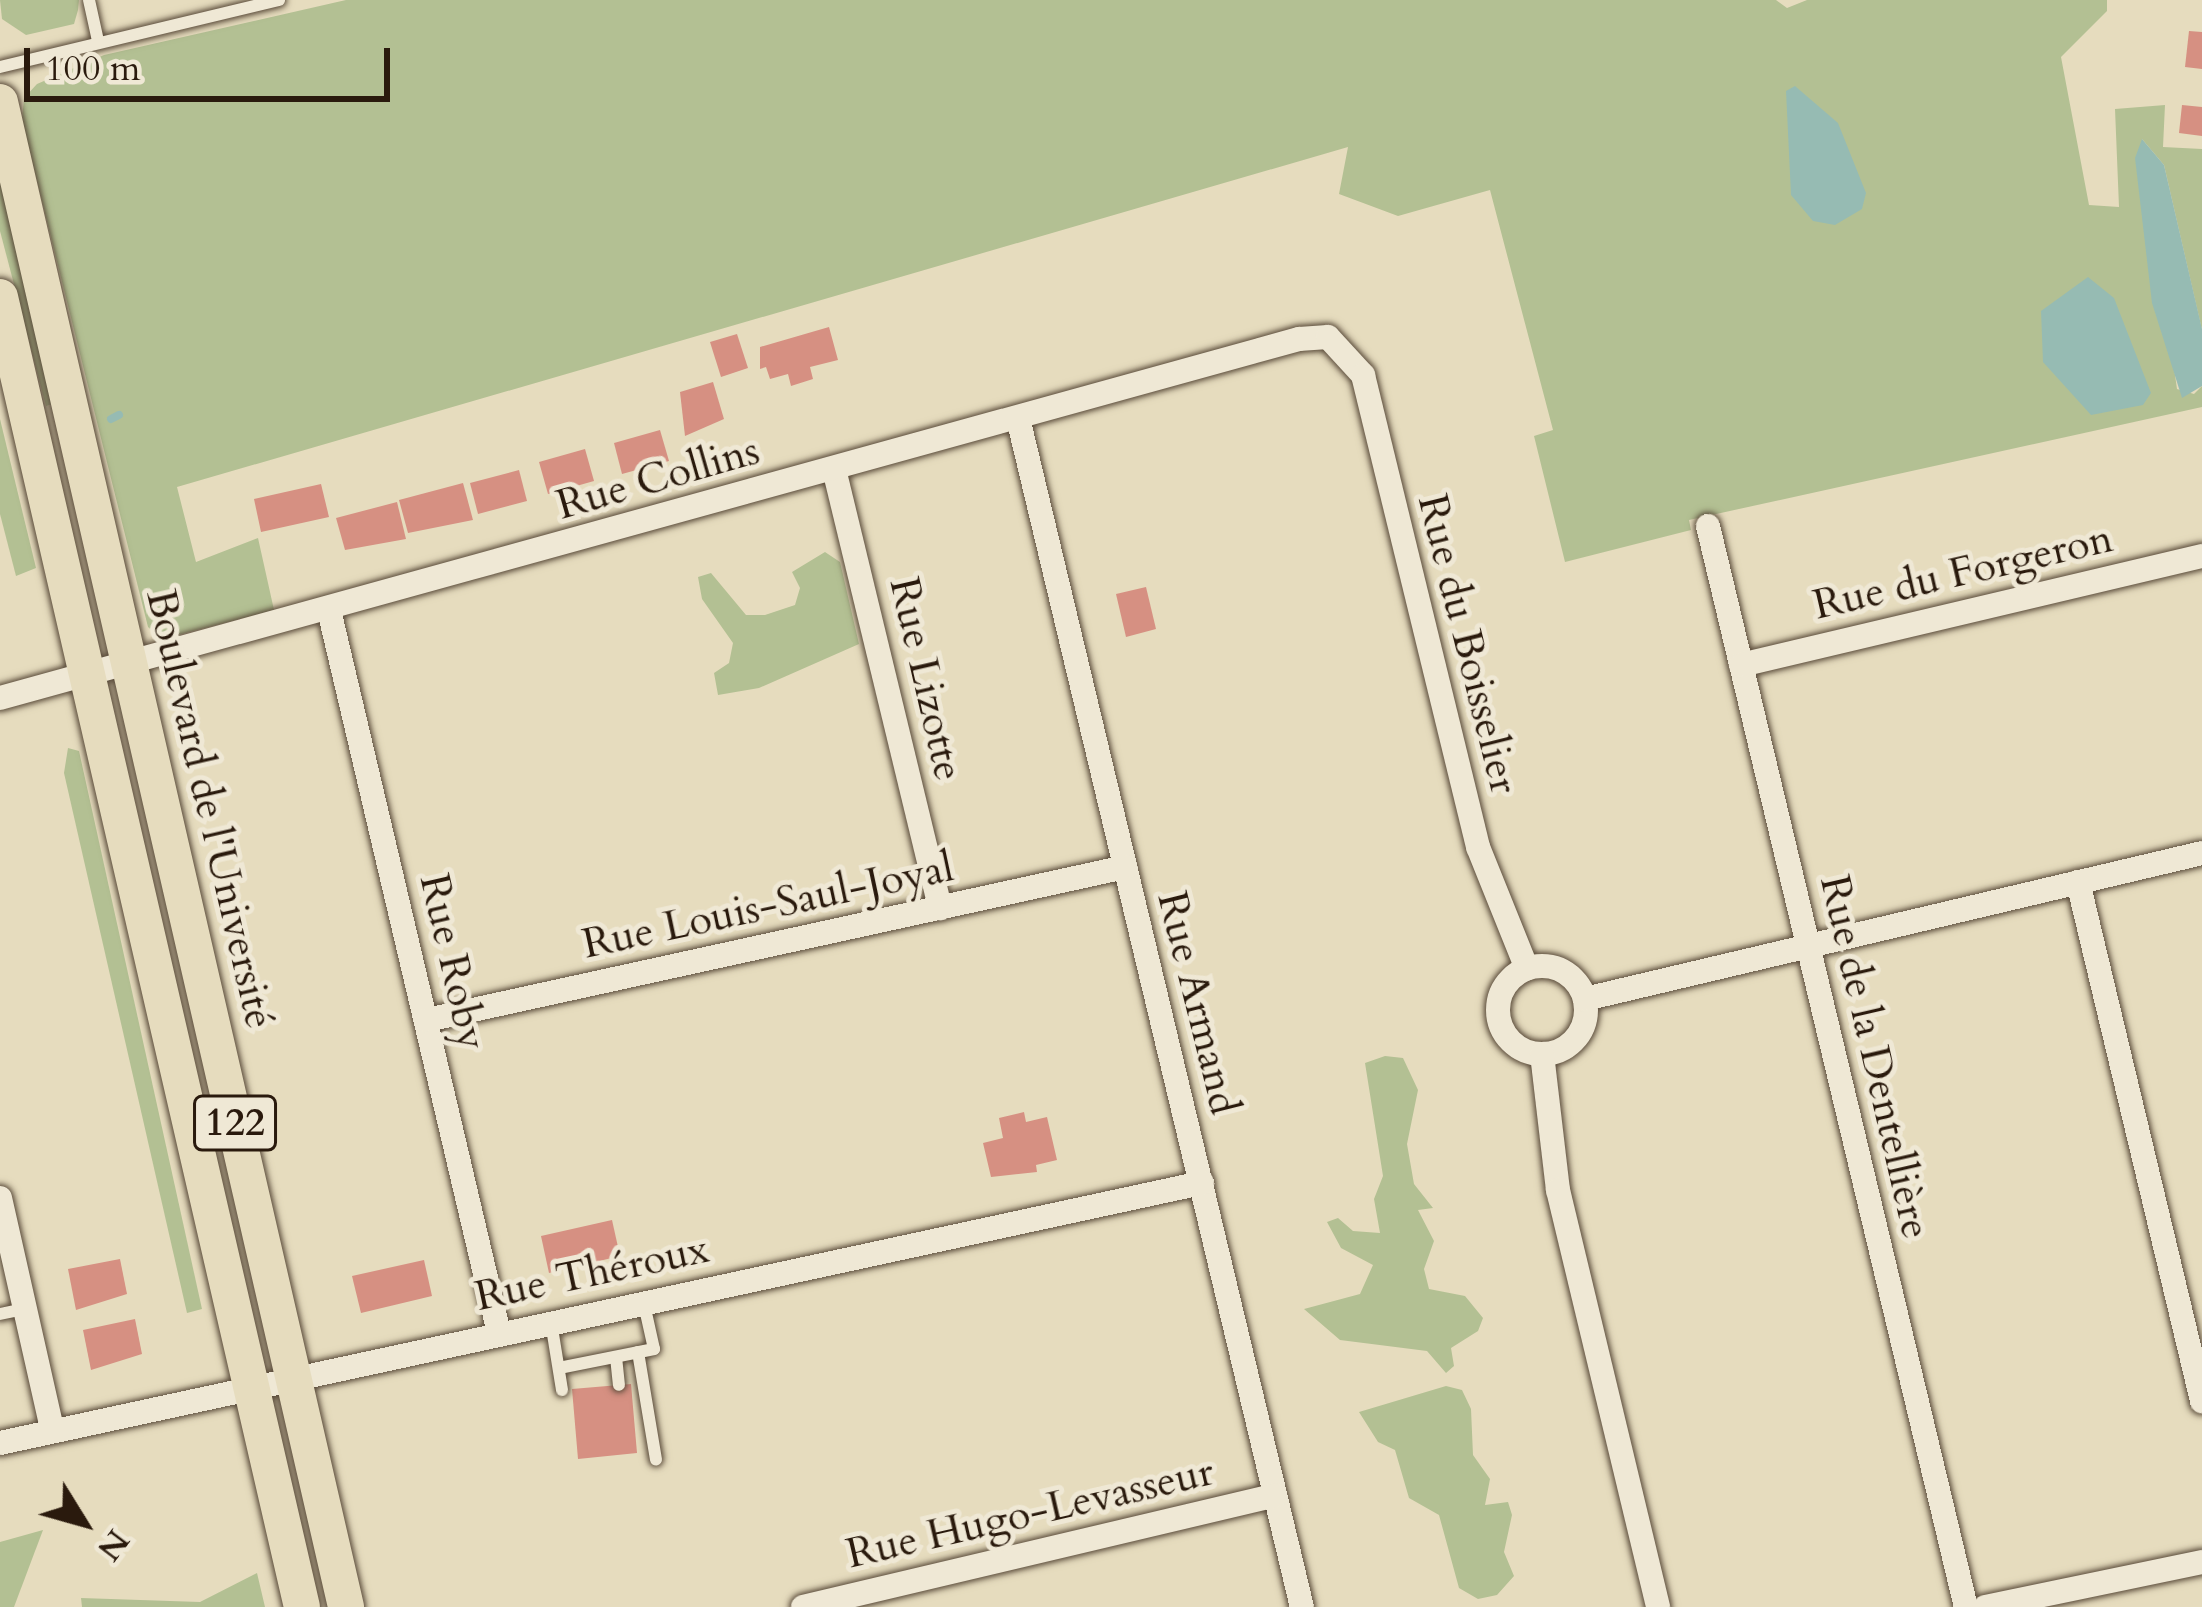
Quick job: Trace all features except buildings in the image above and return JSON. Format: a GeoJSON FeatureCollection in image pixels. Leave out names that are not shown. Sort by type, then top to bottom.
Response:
{"type":"FeatureCollection","features":[{"type":"Feature","properties":{"kind":"main road","name":"Boulevard de l'Université"},"geometry":{"type":"LineString","coordinates":[[0,102],[346,1607]]}},
{"type":"Feature","properties":{"kind":"main road","name":"Boulevard de l'Université"},"geometry":{"type":"LineString","coordinates":[[0,297],[302,1607]]}},
{"type":"Feature","properties":{"kind":"street","name":"Rue Collins"},"geometry":{"type":"LineString","coordinates":[[0,698],[1299,339],[1336,341]]}},
{"type":"Feature","properties":{"kind":"street","name":"Rue du Boisselier"},"geometry":{"type":"LineString","coordinates":[[1336,341],[1363,375],[1478,847],[1527,969]]}},
{"type":"Feature","properties":{"kind":"street","name":"Rue Armand"},"geometry":{"type":"LineString","coordinates":[[1018,418],[1302,1607]]}},
{"type":"Feature","properties":{"kind":"street","name":"Rue Lizotte"},"geometry":{"type":"LineString","coordinates":[[834,469],[940,908]]}},
{"type":"Feature","properties":{"kind":"street","name":"Rue de la Dentellière"},"geometry":{"type":"LineString","coordinates":[[1708,526],[1966,1607]]}},
{"type":"Feature","properties":{"kind":"street","name":"Rue du Forgeron"},"geometry":{"type":"LineString","coordinates":[[1741,665],[2202,556]]}},
{"type":"Feature","properties":{"kind":"street","name":"Rue Roby"},"geometry":{"type":"LineString","coordinates":[[329,610],[500,1333]]}},
{"type":"Feature","properties":{"kind":"street"},"geometry":{"type":"LineString","coordinates":[[1585,999],[2202,853]]}},
{"type":"Feature","properties":{"kind":"street","name":"Rue Louis-Saul-Joyal"},"geometry":{"type":"LineString","coordinates":[[427,1020],[1125,867]]}},
{"type":"Feature","properties":{"kind":"street"},"geometry":{"type":"LineString","coordinates":[[2078,882],[2202,1401]]}},
{"type":"Feature","properties":{"kind":"street"},"geometry":{"type":"LineString","coordinates":[[1527,969],[1562,971],[1585,999],[1580,1032],[1542,1054],[1509,1040],[1499,1018],[1507,983],[1527,969]]}},
{"type":"Feature","properties":{"kind":"street"},"geometry":{"type":"LineString","coordinates":[[1542,1054],[1558,1190],[1658,1607]]}},
{"type":"Feature","properties":{"kind":"street","name":"Rue Théroux"},"geometry":{"type":"LineString","coordinates":[[0,1443],[292,1375],[1202,1183]]}},
{"type":"Feature","properties":{"kind":"street"},"geometry":{"type":"LineString","coordinates":[[0,1198],[12,1311],[52,1430]]}},
{"type":"Feature","properties":{"kind":"street","name":"Rue Hugo-Levasseur"},"geometry":{"type":"LineString","coordinates":[[803,1607],[1275,1495]]}},
{"type":"Feature","properties":{"kind":"street"},"geometry":{"type":"LineString","coordinates":[[1984,1607],[2202,1562]]}},
{"type":"Feature","properties":{"kind":"lane"},"geometry":{"type":"LineString","coordinates":[[89,0],[98,41]]}},
{"type":"Feature","properties":{"kind":"lane"},"geometry":{"type":"LineString","coordinates":[[0,67],[279,0]]}},
{"type":"Feature","properties":{"kind":"lane"},"geometry":{"type":"LineString","coordinates":[[559,1368],[654,1349],[644,1302]]}},
{"type":"Feature","properties":{"kind":"lane"},"geometry":{"type":"LineString","coordinates":[[551,1322],[562,1390]]}},
{"type":"Feature","properties":{"kind":"lane"},"geometry":{"type":"LineString","coordinates":[[638,1352],[656,1459]]}},
{"type":"Feature","properties":{"kind":"lane"},"geometry":{"type":"LineString","coordinates":[[616,1357],[619,1385]]}},
{"type":"Feature","properties":{"kind":"green space"},"geometry":{"type":"Polygon","coordinates":[[[0,0],[79,0],[74,24],[26,35],[2,19],[0,0]]]}},
{"type":"Feature","properties":{"kind":"green space"},"geometry":{"type":"Polygon","coordinates":[[[346,0],[1776,0],[1787,8],[1807,0],[2107,0],[2107,11],[2061,57],[2089,205],[2119,207],[2115,109],[2165,105],[2163,147],[2202,149],[2202,330],[2164,165],[2142,139],[2177,389],[2194,394],[2202,386],[2202,407],[1689,520],[1691,530],[1565,562],[1534,436],[1553,430],[1490,190],[1398,216],[1339,194],[1348,147],[177,487],[196,562],[258,538],[274,610],[162,639],[148,627],[22,121],[24,98],[37,84],[104,55],[346,0]]]}},
{"type":"Feature","properties":{"kind":"green space"},"geometry":{"type":"Polygon","coordinates":[[[0,174],[55,403],[46,406],[0,231],[0,174]]]}},
{"type":"Feature","properties":{"kind":"green space"},"geometry":{"type":"Polygon","coordinates":[[[0,419],[36,568],[16,576],[0,514],[0,419]]]}},
{"type":"Feature","properties":{"kind":"green space"},"geometry":{"type":"Polygon","coordinates":[[[825,552],[840,562],[859,644],[759,688],[718,695],[714,673],[729,663],[733,643],[702,599],[698,577],[711,573],[746,615],[765,615],[795,605],[800,588],[792,572],[825,552]]]}},
{"type":"Feature","properties":{"kind":"green space"},"geometry":{"type":"Polygon","coordinates":[[[68,748],[79,751],[202,1309],[187,1313],[64,773],[68,748]]]}},
{"type":"Feature","properties":{"kind":"green space"},"geometry":{"type":"Polygon","coordinates":[[[1385,1056],[1403,1058],[1418,1090],[1407,1144],[1414,1184],[1433,1208],[1418,1210],[1434,1241],[1424,1269],[1429,1289],[1465,1296],[1483,1318],[1478,1331],[1451,1348],[1454,1366],[1446,1373],[1427,1351],[1340,1340],[1304,1309],[1360,1294],[1373,1265],[1341,1248],[1327,1222],[1338,1218],[1353,1231],[1380,1233],[1374,1199],[1383,1176],[1365,1063],[1385,1056]]]}},
{"type":"Feature","properties":{"kind":"green space"},"geometry":{"type":"Polygon","coordinates":[[[1446,1386],[1462,1390],[1471,1409],[1473,1455],[1490,1479],[1485,1505],[1508,1502],[1512,1515],[1504,1552],[1514,1576],[1497,1595],[1478,1599],[1459,1588],[1439,1515],[1409,1498],[1395,1450],[1378,1442],[1359,1412],[1446,1386]]]}},
{"type":"Feature","properties":{"kind":"green space"},"geometry":{"type":"Polygon","coordinates":[[[43,1530],[14,1607],[0,1607],[0,1542],[43,1530]]]}},
{"type":"Feature","properties":{"kind":"green space"},"geometry":{"type":"Polygon","coordinates":[[[257,1573],[265,1607],[82,1607],[81,1598],[200,1602],[257,1573]]]}},
{"type":"Feature","properties":{"kind":"water"},"geometry":{"type":"Polygon","coordinates":[[[1795,86],[1838,123],[1866,193],[1862,209],[1835,225],[1813,221],[1791,195],[1786,91],[1795,86]]]}},
{"type":"Feature","properties":{"kind":"water"},"geometry":{"type":"Polygon","coordinates":[[[2142,139],[2164,165],[2202,329],[2202,386],[2182,398],[2152,303],[2135,158],[2142,139]]]}},
{"type":"Feature","properties":{"kind":"water"},"geometry":{"type":"Polygon","coordinates":[[[2088,277],[2114,298],[2151,393],[2143,405],[2091,415],[2043,362],[2041,311],[2088,277]]]}},
{"type":"Feature","properties":{"kind":"waterway"},"geometry":{"type":"LineString","coordinates":[[111,419],[119,415]]}}]}
